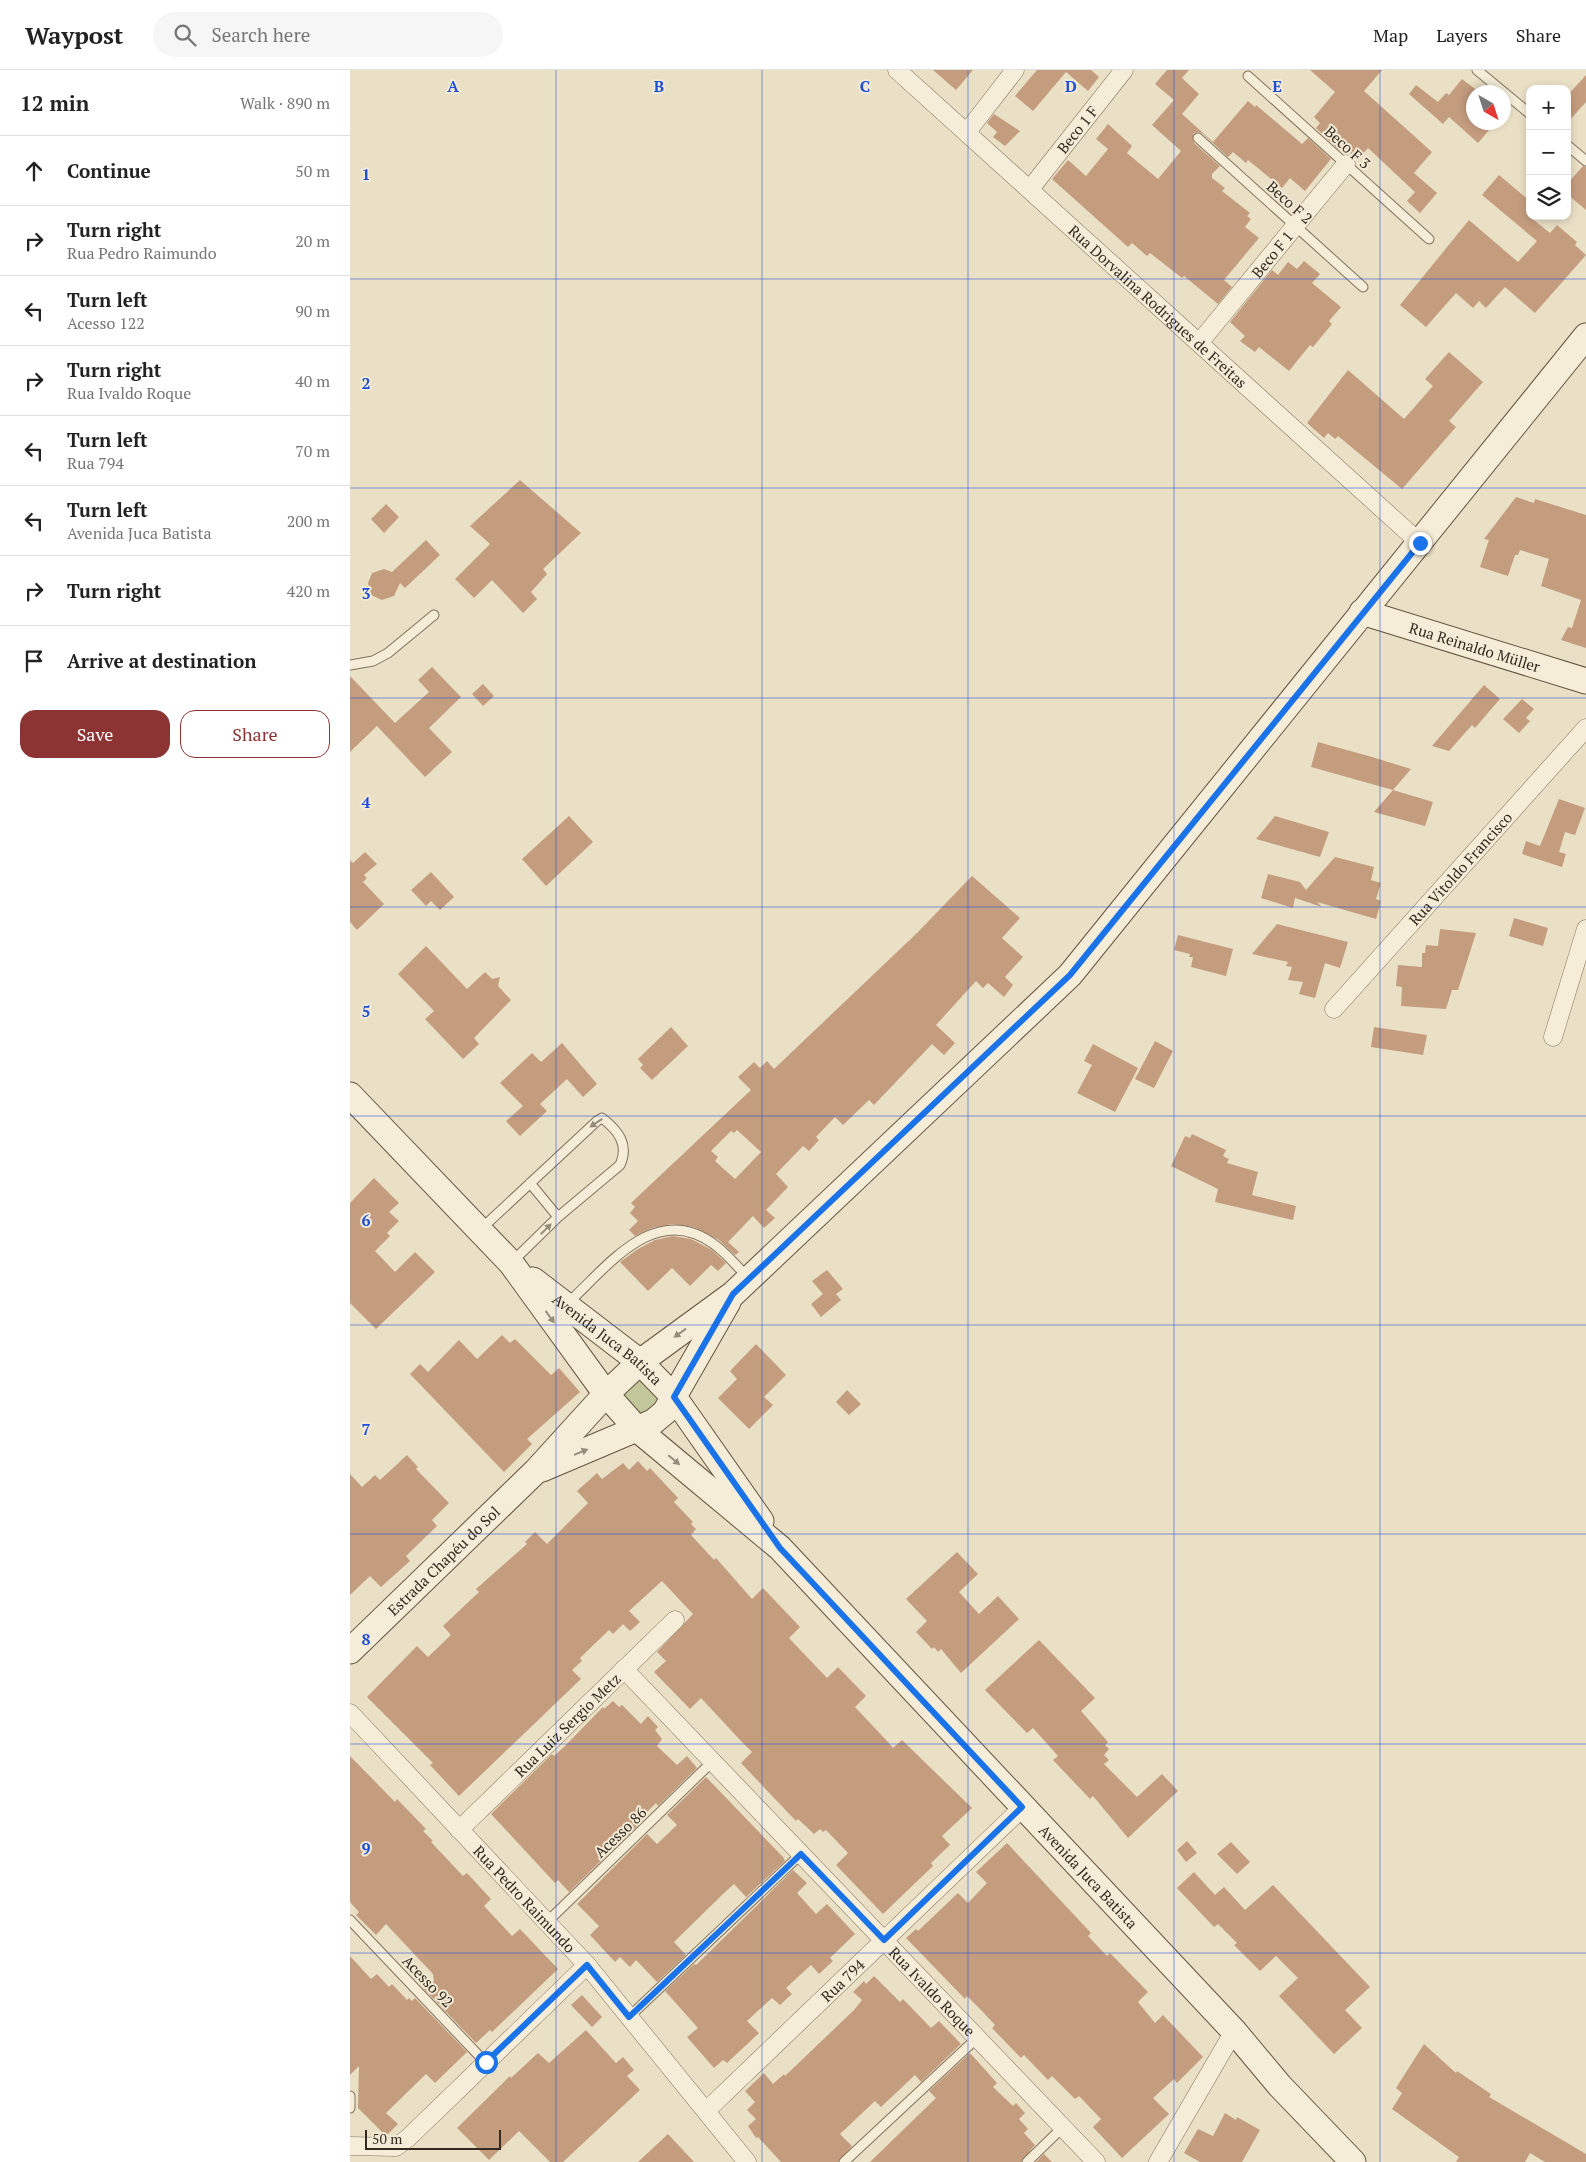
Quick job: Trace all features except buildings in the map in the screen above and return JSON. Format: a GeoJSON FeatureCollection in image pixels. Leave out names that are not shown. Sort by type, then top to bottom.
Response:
{"type":"FeatureCollection","features":[{"type":"Feature","properties":{"kind":"main road"},"geometry":{"type":"LineString","coordinates":[[741,1286],[1070,975],[1586,336]]}},
{"type":"Feature","properties":{"kind":"main road","name":"Rua Reinaldo Müller"},"geometry":{"type":"LineString","coordinates":[[1362,612],[1586,681]]}},
{"type":"Feature","properties":{"kind":"main road","name":"Avenida Juca Batista"},"geometry":{"type":"LineString","coordinates":[[350,1095],[511,1263],[640,1362],[674,1397],[780,1548]]}},
{"type":"Feature","properties":{"kind":"main road","name":"Avenida Juca Batista"},"geometry":{"type":"LineString","coordinates":[[511,1263],[606,1394],[637,1429],[780,1548],[1234,2031],[1280,2086],[1353,2162]]}},
{"type":"Feature","properties":{"kind":"main road","name":"Estrada Chapéu do Sol"},"geometry":{"type":"LineString","coordinates":[[350,1651],[536,1471],[606,1394],[640,1362],[741,1286]]}},
{"type":"Feature","properties":{"kind":"main road","name":"Estrada Chapéu do Sol"},"geometry":{"type":"LineString","coordinates":[[536,1471],[653,1422],[665,1412],[741,1286]]}},
{"type":"Feature","properties":{"kind":"street","name":"Rua Dorvalina Rodrigues de Freitas"},"geometry":{"type":"LineString","coordinates":[[897,70],[968,132],[1420,543]]}},
{"type":"Feature","properties":{"kind":"street"},"geometry":{"type":"LineString","coordinates":[[968,132],[1015,70]]}},
{"type":"Feature","properties":{"kind":"street","name":"Beco 1 F"},"geometry":{"type":"LineString","coordinates":[[1030,189],[1124,70]]}},
{"type":"Feature","properties":{"kind":"street","name":"Beco F 1"},"geometry":{"type":"LineString","coordinates":[[1199,343],[1346,164]]}},
{"type":"Feature","properties":{"kind":"street","name":"Rua Vitoldo Francisco"},"geometry":{"type":"LineString","coordinates":[[1334,1009],[1586,728]]}},
{"type":"Feature","properties":{"kind":"street"},"geometry":{"type":"LineString","coordinates":[[1553,1037],[1586,929]]}},
{"type":"Feature","properties":{"kind":"street","name":"Rua Luiz Sergio Metz"},"geometry":{"type":"LineString","coordinates":[[460,1830],[674,1620]]}},
{"type":"Feature","properties":{"kind":"street","name":"Rua Ivaldo Roque"},"geometry":{"type":"LineString","coordinates":[[624,1669],[1096,2162]]}},
{"type":"Feature","properties":{"kind":"street","name":"Rua Pedro Raimundo"},"geometry":{"type":"LineString","coordinates":[[350,1713],[587,1965],[747,2162]]}},
{"type":"Feature","properties":{"kind":"street","name":"Rua 794"},"geometry":{"type":"LineString","coordinates":[[706,2111],[1022,1807]]}},
{"type":"Feature","properties":{"kind":"street"},"geometry":{"type":"LineString","coordinates":[[350,2146],[396,2147],[408,2138],[587,1965]]}},
{"type":"Feature","properties":{"kind":"street"},"geometry":{"type":"LineString","coordinates":[[1158,2162],[1234,2031]]}},
{"type":"Feature","properties":{"kind":"lane"},"geometry":{"type":"LineString","coordinates":[[1477,70],[1526,111]]}},
{"type":"Feature","properties":{"kind":"lane","name":"Beco F 3"},"geometry":{"type":"LineString","coordinates":[[1248,76],[1430,239]]}},
{"type":"Feature","properties":{"kind":"lane","name":"Beco F 2"},"geometry":{"type":"LineString","coordinates":[[1198,138],[1363,287]]}},
{"type":"Feature","properties":{"kind":"lane"},"geometry":{"type":"LineString","coordinates":[[1571,148],[1586,161]]}},
{"type":"Feature","properties":{"kind":"lane"},"geometry":{"type":"LineString","coordinates":[[350,665],[373,661],[388,653],[434,615]]}},
{"type":"Feature","properties":{"kind":"lane"},"geometry":{"type":"LineString","coordinates":[[479,1231],[596,1121],[602,1118],[609,1124],[625,1146],[625,1154],[620,1165],[558,1217],[511,1263]]}},
{"type":"Feature","properties":{"kind":"lane"},"geometry":{"type":"LineString","coordinates":[[530,1183],[558,1217]]}},
{"type":"Feature","properties":{"kind":"lane"},"geometry":{"type":"LineString","coordinates":[[566,1305],[637,1240],[660,1230],[690,1231],[715,1245],[741,1286]]}},
{"type":"Feature","properties":{"kind":"lane","name":"Acesso 86"},"geometry":{"type":"LineString","coordinates":[[547,1922],[713,1761]]}},
{"type":"Feature","properties":{"kind":"lane"},"geometry":{"type":"LineString","coordinates":[[629,2017],[801,1854]]}},
{"type":"Feature","properties":{"kind":"lane","name":"Acesso 92"},"geometry":{"type":"LineString","coordinates":[[350,1920],[486,2062]]}},
{"type":"Feature","properties":{"kind":"lane"},"geometry":{"type":"LineString","coordinates":[[844,2162],[977,2038]]}},
{"type":"Feature","properties":{"kind":"lane"},"geometry":{"type":"LineString","coordinates":[[350,2096],[350,2108]]}},
{"type":"Feature","properties":{"kind":"lane"},"geometry":{"type":"LineString","coordinates":[[1027,2162],[1063,2127]]}},
{"type":"Feature","properties":{"kind":"green space"},"geometry":{"type":"Polygon","coordinates":[[[639,1377],[659,1391],[659,1405],[638,1417],[621,1394],[639,1377]]]}},
{"type":"Feature","properties":{"kind":"route"},"geometry":{"type":"LineString","coordinates":[[486,2062],[587,1965],[629,2017],[801,1854],[884,1940],[1022,1807],[780,1548],[674,1397],[733,1294],[1070,975],[1362,612],[1420,543]]}}]}
